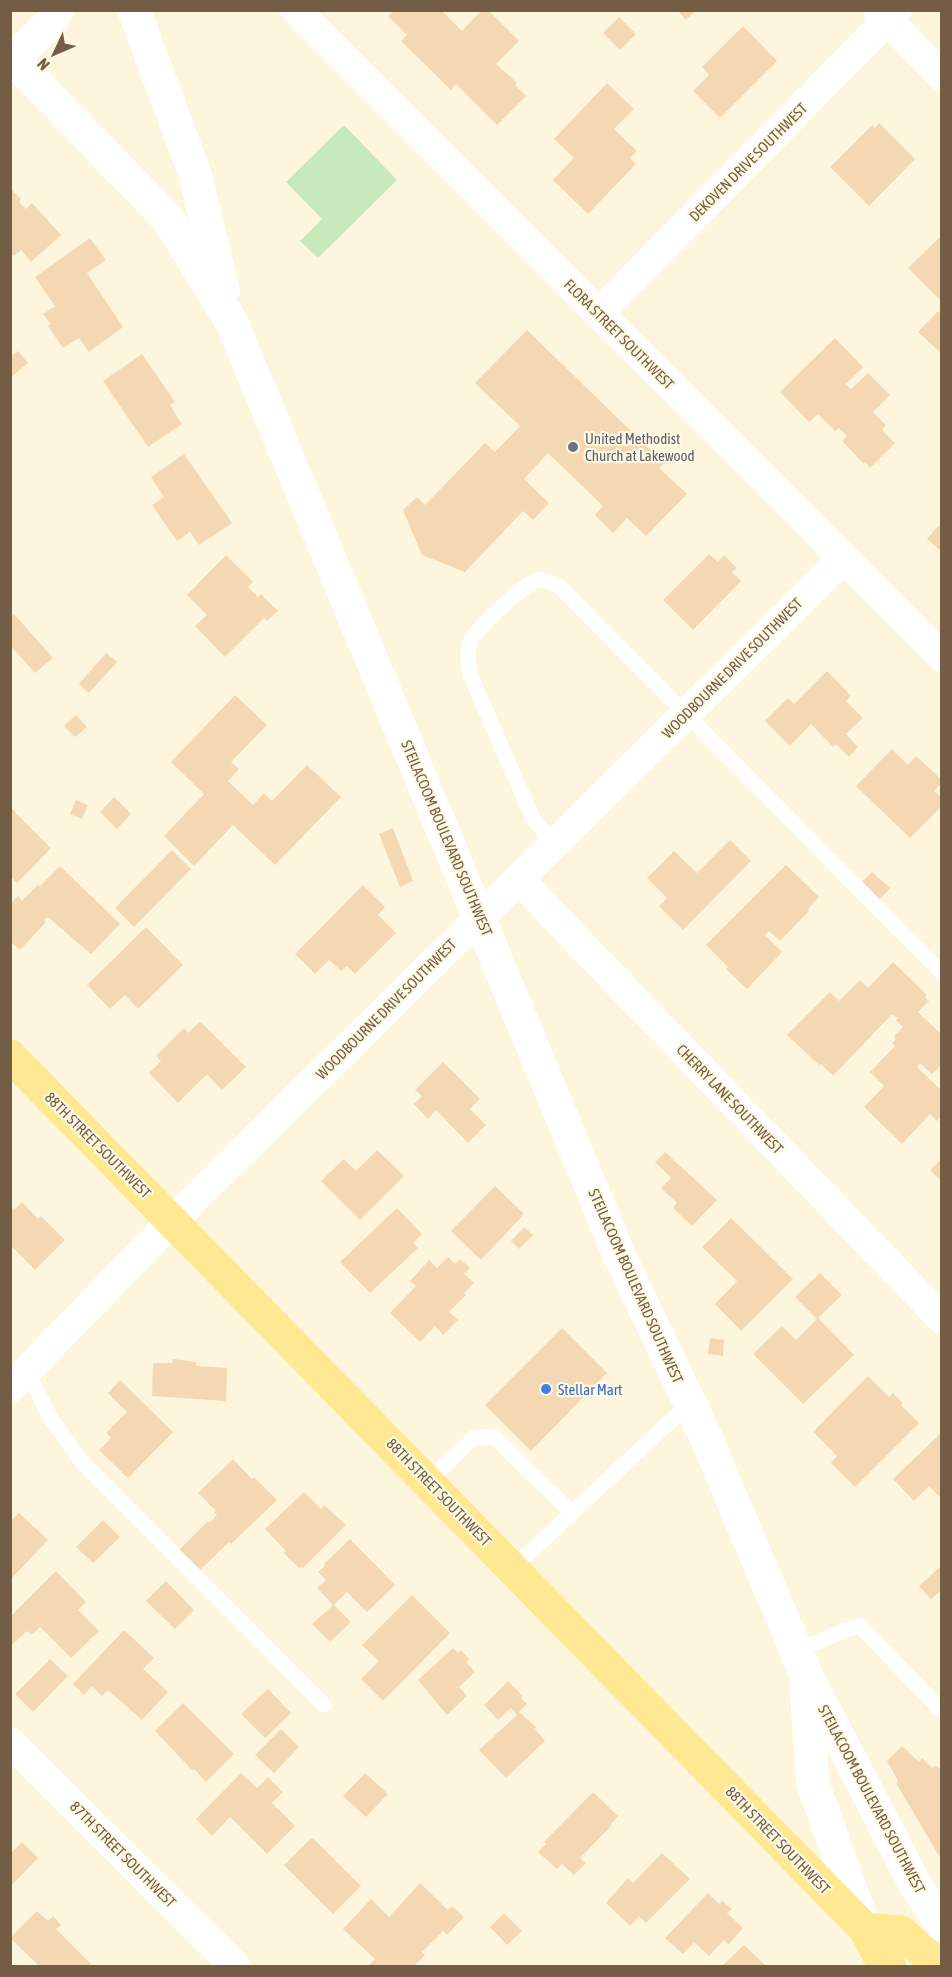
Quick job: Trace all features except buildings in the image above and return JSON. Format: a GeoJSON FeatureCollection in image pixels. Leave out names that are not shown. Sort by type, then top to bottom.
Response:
{"type":"FeatureCollection","features":[{"type":"Feature","properties":{"kind":"main road"},"geometry":{"type":"LineString","coordinates":[[12,59],[52,21],[57,10]]}},
{"type":"Feature","properties":{"kind":"main road"},"geometry":{"type":"LineString","coordinates":[[134,10],[195,174],[231,321]]}},
{"type":"Feature","properties":{"kind":"main road","name":"STEILACOOM BOULEVARD SOUTHWEST"},"geometry":{"type":"LineString","coordinates":[[12,59],[168,219],[231,321],[620,1257],[690,1403],[801,1661],[915,1884],[942,1925]]}},
{"type":"Feature","properties":{"kind":"main road","name":"88TH STREET SOUTHWEST"},"geometry":{"type":"LineString","coordinates":[[10,1056],[865,1929]]}},
{"type":"Feature","properties":{"kind":"main road","name":"STEILACOOM BOULEVARD SOUTHWEST"},"geometry":{"type":"LineString","coordinates":[[801,1661],[813,1784],[865,1929],[879,1956],[890,1966]]}},
{"type":"Feature","properties":{"kind":"main road"},"geometry":{"type":"LineString","coordinates":[[865,1929],[901,1932],[939,1966]]}},
{"type":"Feature","properties":{"kind":"street","name":"FLORA STREET SOUTHWEST"},"geometry":{"type":"LineString","coordinates":[[296,10],[942,657]]}},
{"type":"Feature","properties":{"kind":"street","name":"DEKOVEN DRIVE SOUTHWEST"},"geometry":{"type":"LineString","coordinates":[[598,313],[887,14]]}},
{"type":"Feature","properties":{"kind":"street"},"geometry":{"type":"LineString","coordinates":[[887,14],[942,76]]}},
{"type":"Feature","properties":{"kind":"street","name":"WOODBOURNE DRIVE SOUTHWEST"},"geometry":{"type":"LineString","coordinates":[[19,1379],[173,1220],[843,559]]}},
{"type":"Feature","properties":{"kind":"street","name":"CHERRY LANE SOUTHWEST"},"geometry":{"type":"LineString","coordinates":[[518,879],[942,1319]]}},
{"type":"Feature","properties":{"kind":"street","name":"87TH STREET SOUTHWEST"},"geometry":{"type":"LineString","coordinates":[[10,1742],[235,1966]]}},
{"type":"Feature","properties":{"kind":"lane"},"geometry":{"type":"LineString","coordinates":[[554,843],[533,819],[470,674],[469,644],[474,634],[524,587],[537,580],[550,582],[560,587],[942,973]]}},
{"type":"Feature","properties":{"kind":"lane"},"geometry":{"type":"LineString","coordinates":[[19,1379],[50,1417],[81,1461],[324,1705]]}},
{"type":"Feature","properties":{"kind":"lane"},"geometry":{"type":"LineString","coordinates":[[513,1568],[690,1403]]}},
{"type":"Feature","properties":{"kind":"lane"},"geometry":{"type":"LineString","coordinates":[[428,1481],[473,1438],[493,1436],[572,1513]]}},
{"type":"Feature","properties":{"kind":"lane"},"geometry":{"type":"LineString","coordinates":[[801,1661],[859,1625],[942,1711]]}},
{"type":"Feature","properties":{"kind":"green space"},"geometry":{"type":"Polygon","coordinates":[[[344,125],[397,180],[318,258],[300,241],[322,219],[286,182],[344,125]]]}},
{"type":"Feature","properties":{"kind":"place","name":"United Methodist Church at Lakewood"},"geometry":{"type":"Point","coordinates":[573,447]}},
{"type":"Feature","properties":{"kind":"place","name":"Stellar Mart"},"geometry":{"type":"Point","coordinates":[546,1389]}}]}
